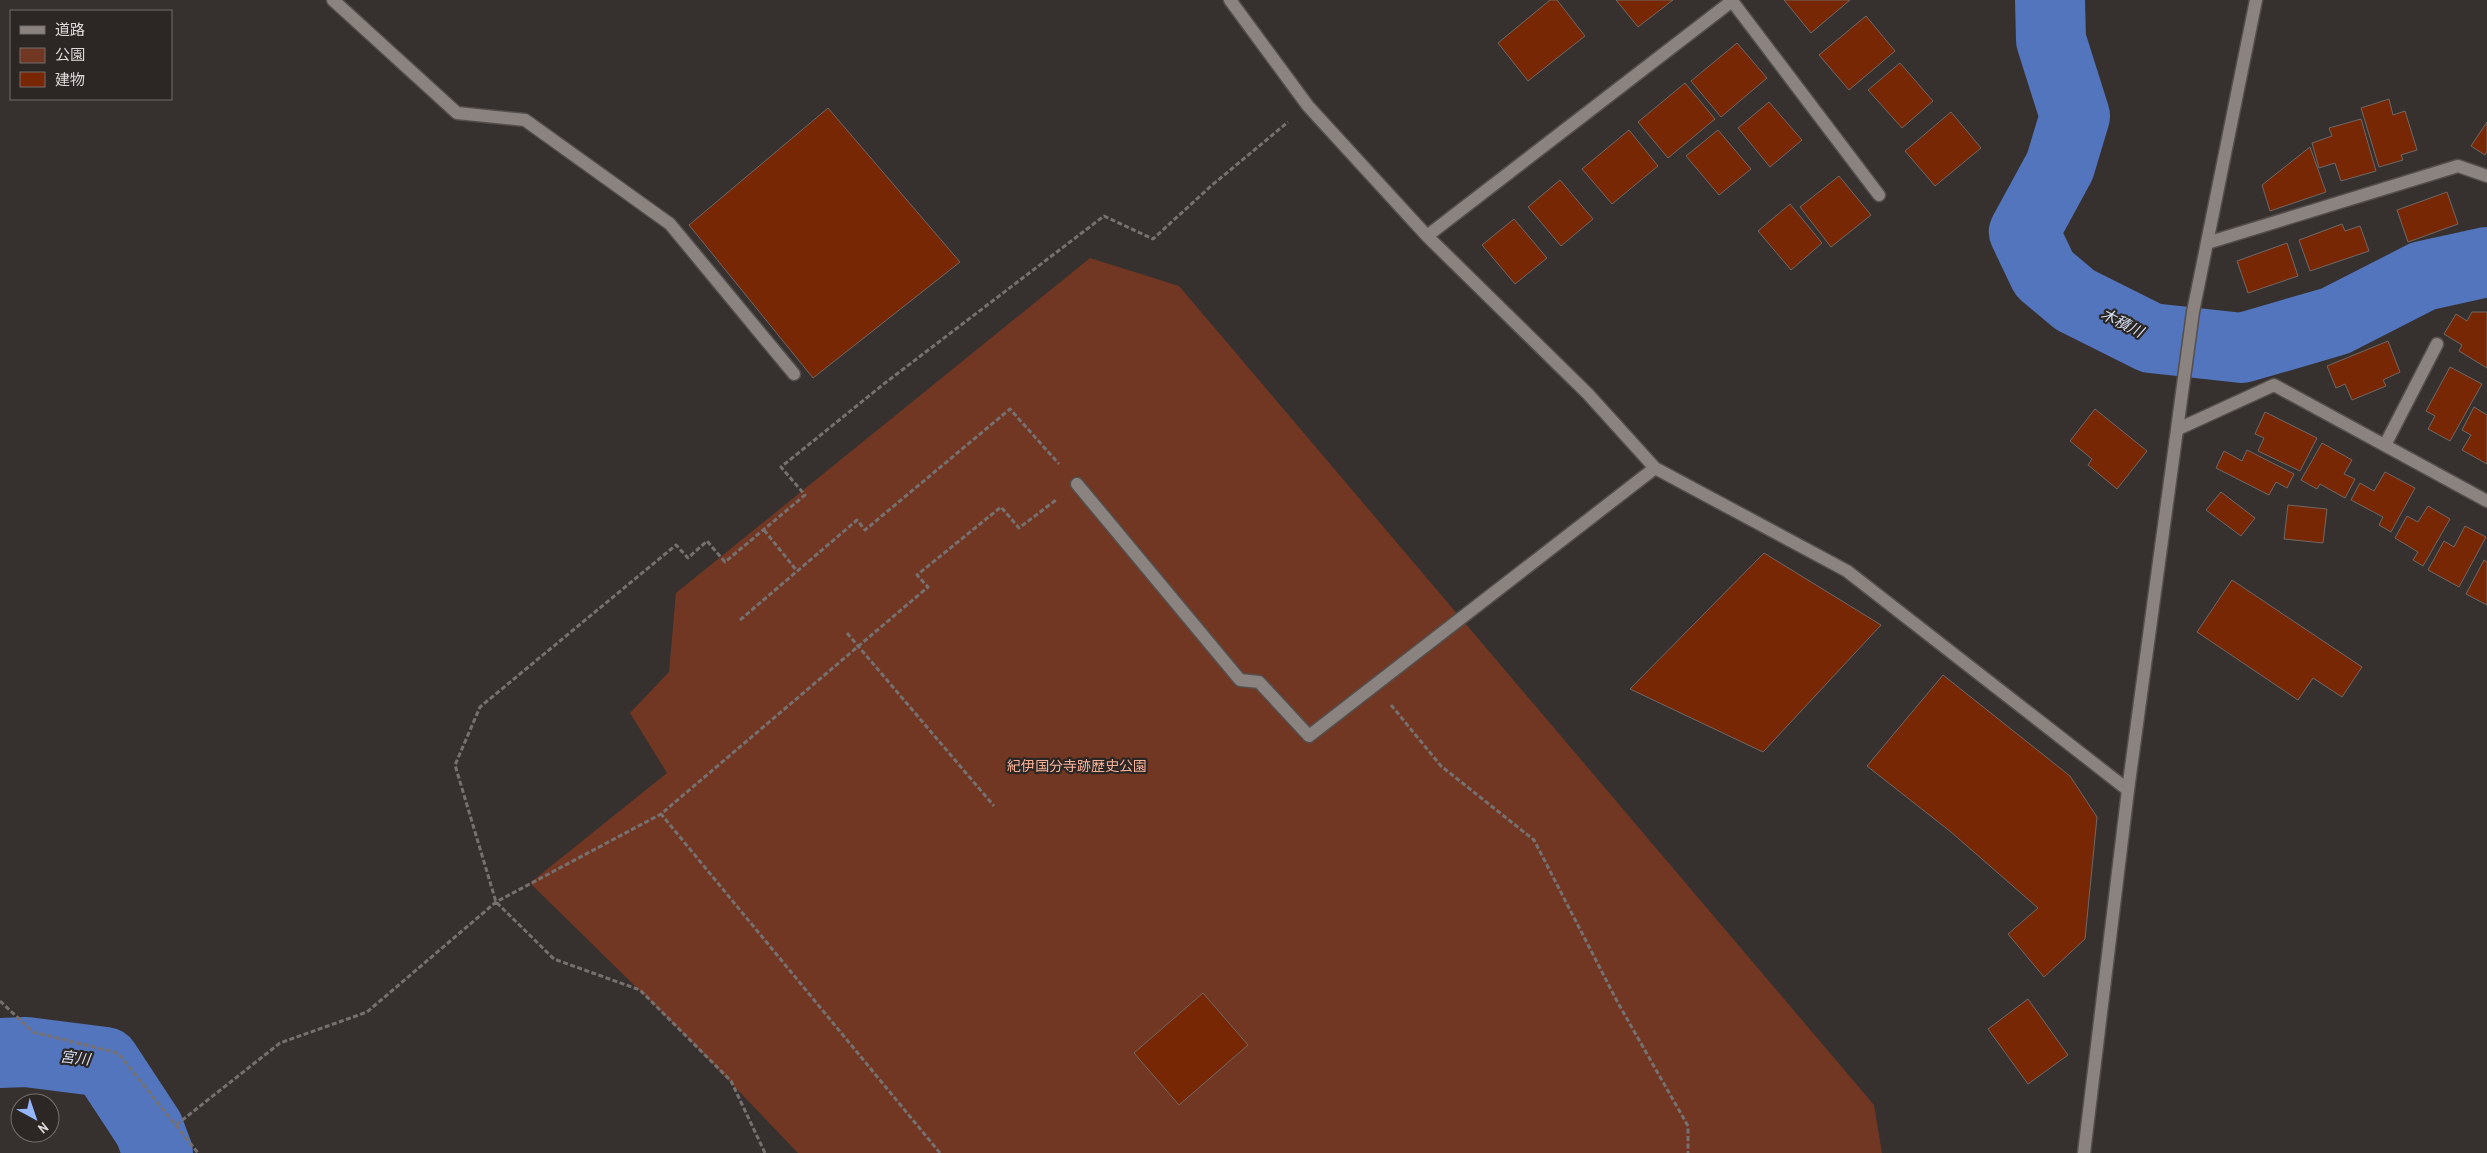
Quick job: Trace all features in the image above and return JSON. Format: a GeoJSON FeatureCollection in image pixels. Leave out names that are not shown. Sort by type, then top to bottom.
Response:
{"type":"FeatureCollection","features":[{"type":"Feature","properties":{"kind":"street"},"geometry":{"type":"LineString","coordinates":[[333,0],[457,113],[525,120],[670,224],[794,374]]}},
{"type":"Feature","properties":{"kind":"street"},"geometry":{"type":"LineString","coordinates":[[1230,0],[1308,106],[1428,236],[1588,394],[1655,468],[1847,572],[2128,790]]}},
{"type":"Feature","properties":{"kind":"street"},"geometry":{"type":"LineString","coordinates":[[2084,1153],[2128,790],[2193,312],[2256,0]]}},
{"type":"Feature","properties":{"kind":"street"},"geometry":{"type":"LineString","coordinates":[[1428,236],[1732,1],[1879,195]]}},
{"type":"Feature","properties":{"kind":"street"},"geometry":{"type":"LineString","coordinates":[[2207,243],[2458,166],[2487,176]]}},
{"type":"Feature","properties":{"kind":"street"},"geometry":{"type":"LineString","coordinates":[[2385,445],[2437,344]]}},
{"type":"Feature","properties":{"kind":"street"},"geometry":{"type":"LineString","coordinates":[[2178,429],[2274,385],[2487,501]]}},
{"type":"Feature","properties":{"kind":"street"},"geometry":{"type":"LineString","coordinates":[[1077,484],[1240,680],[1259,682],[1309,736],[1655,468]]}},
{"type":"Feature","properties":{"kind":"path"},"geometry":{"type":"LineString","coordinates":[[765,1153],[730,1080],[640,990],[554,959],[496,902],[455,765],[480,707],[676,546],[688,558],[708,541],[725,562],[805,495],[781,467],[885,383],[1104,216],[1153,239],[1211,186],[1308,106]]}},
{"type":"Feature","properties":{"kind":"path"},"geometry":{"type":"LineString","coordinates":[[176,1125],[280,1043],[367,1012],[496,902],[661,814],[928,587],[917,574],[1001,507],[1019,528],[1077,484],[1010,409],[865,530],[857,520],[740,620]]}},
{"type":"Feature","properties":{"kind":"path"},"geometry":{"type":"LineString","coordinates":[[764,530],[797,571]]}},
{"type":"Feature","properties":{"kind":"path"},"geometry":{"type":"LineString","coordinates":[[847,633],[994,806]]}},
{"type":"Feature","properties":{"kind":"path"},"geometry":{"type":"LineString","coordinates":[[1374,685],[1441,766],[1534,840],[1618,1003],[1688,1126],[1688,1153]]}},
{"type":"Feature","properties":{"kind":"path"},"geometry":{"type":"LineString","coordinates":[[661,814],[940,1153]]}},
{"type":"Feature","properties":{"kind":"path"},"geometry":{"type":"LineString","coordinates":[[0,1001],[34,1032],[118,1053],[198,1153]]}},
{"type":"Feature","properties":{"kind":"green space","name":"紀伊国分寺跡歴史公園"},"geometry":{"type":"Polygon","coordinates":[[[1090,258],[1179,286],[1874,1105],[1882,1153],[798,1153],[687,1037],[530,883],[667,773],[630,713],[669,672],[676,593],[1090,258]]]}},
{"type":"Feature","properties":{"kind":"building"},"geometry":{"type":"Polygon","coordinates":[[[1550,0],[1557,0],[1585,36],[1528,81],[1498,43],[1550,0]]]}},
{"type":"Feature","properties":{"kind":"building"},"geometry":{"type":"Polygon","coordinates":[[[1616,0],[1673,0],[1638,27],[1616,0]]]}},
{"type":"Feature","properties":{"kind":"building"},"geometry":{"type":"Polygon","coordinates":[[[1784,0],[1850,0],[1811,33],[1784,0]]]}},
{"type":"Feature","properties":{"kind":"building"},"geometry":{"type":"Polygon","coordinates":[[[1866,16],[1895,51],[1849,90],[1819,55],[1866,16]]]}},
{"type":"Feature","properties":{"kind":"building"},"geometry":{"type":"Polygon","coordinates":[[[1737,43],[1767,78],[1721,117],[1691,81],[1737,43]]]}},
{"type":"Feature","properties":{"kind":"building"},"geometry":{"type":"Polygon","coordinates":[[[1900,63],[1933,101],[1902,128],[1868,90],[1900,63]]]}},
{"type":"Feature","properties":{"kind":"building"},"geometry":{"type":"Polygon","coordinates":[[[1685,83],[1715,119],[1668,158],[1638,122],[1685,83]]]}},
{"type":"Feature","properties":{"kind":"building"},"geometry":{"type":"Polygon","coordinates":[[[2389,99],[2393,115],[2405,111],[2417,150],[2401,155],[2403,160],[2379,167],[2361,108],[2389,99]]]}},
{"type":"Feature","properties":{"kind":"building"},"geometry":{"type":"Polygon","coordinates":[[[1769,102],[1802,140],[1770,167],[1738,128],[1769,102]]]}},
{"type":"Feature","properties":{"kind":"building"},"geometry":{"type":"Polygon","coordinates":[[[828,108],[960,262],[813,378],[689,225],[828,108]]]}},
{"type":"Feature","properties":{"kind":"building"},"geometry":{"type":"Polygon","coordinates":[[[1951,112],[1981,148],[1935,186],[1905,151],[1951,112]]]}},
{"type":"Feature","properties":{"kind":"building"},"geometry":{"type":"Polygon","coordinates":[[[2361,119],[2376,171],[2341,181],[2335,163],[2319,168],[2312,143],[2332,136],[2329,128],[2361,119]]]}},
{"type":"Feature","properties":{"kind":"building"},"geometry":{"type":"Polygon","coordinates":[[[2487,122],[2487,151],[2485,155],[2471,146],[2487,122]]]}},
{"type":"Feature","properties":{"kind":"building"},"geometry":{"type":"Polygon","coordinates":[[[1629,130],[1658,166],[1612,204],[1582,169],[1629,130]]]}},
{"type":"Feature","properties":{"kind":"building"},"geometry":{"type":"Polygon","coordinates":[[[1718,130],[1751,169],[1719,195],[1686,156],[1718,130]]]}},
{"type":"Feature","properties":{"kind":"building"},"geometry":{"type":"Polygon","coordinates":[[[2310,147],[2326,192],[2270,211],[2262,185],[2310,147]]]}},
{"type":"Feature","properties":{"kind":"building"},"geometry":{"type":"Polygon","coordinates":[[[1839,176],[1871,215],[1831,247],[1800,207],[1839,176]]]}},
{"type":"Feature","properties":{"kind":"building"},"geometry":{"type":"Polygon","coordinates":[[[1560,180],[1593,219],[1561,246],[1528,207],[1560,180]]]}},
{"type":"Feature","properties":{"kind":"building"},"geometry":{"type":"Polygon","coordinates":[[[2447,192],[2458,224],[2408,242],[2397,210],[2447,192]]]}},
{"type":"Feature","properties":{"kind":"building"},"geometry":{"type":"Polygon","coordinates":[[[1790,204],[1822,243],[1791,270],[1758,231],[1790,204]]]}},
{"type":"Feature","properties":{"kind":"building"},"geometry":{"type":"Polygon","coordinates":[[[1514,219],[1547,258],[1515,284],[1482,245],[1514,219]]]}},
{"type":"Feature","properties":{"kind":"building"},"geometry":{"type":"Polygon","coordinates":[[[2342,224],[2345,231],[2360,226],[2369,251],[2310,271],[2299,240],[2342,224]]]}},
{"type":"Feature","properties":{"kind":"building"},"geometry":{"type":"Polygon","coordinates":[[[2287,243],[2298,276],[2248,293],[2237,261],[2287,243]]]}},
{"type":"Feature","properties":{"kind":"building"},"geometry":{"type":"Polygon","coordinates":[[[2472,312],[2487,312],[2487,368],[2459,351],[2462,345],[2444,334],[2456,314],[2467,321],[2472,312]]]}},
{"type":"Feature","properties":{"kind":"building"},"geometry":{"type":"Polygon","coordinates":[[[2388,341],[2400,372],[2383,380],[2386,386],[2352,400],[2345,384],[2336,388],[2327,366],[2388,341]]]}},
{"type":"Feature","properties":{"kind":"building"},"geometry":{"type":"Polygon","coordinates":[[[2450,367],[2482,384],[2450,441],[2428,429],[2435,416],[2426,411],[2450,367]]]}},
{"type":"Feature","properties":{"kind":"building"},"geometry":{"type":"Polygon","coordinates":[[[2474,407],[2487,415],[2487,464],[2462,450],[2471,435],[2462,430],[2474,407]]]}},
{"type":"Feature","properties":{"kind":"building"},"geometry":{"type":"Polygon","coordinates":[[[2095,409],[2147,451],[2117,489],[2088,465],[2092,459],[2070,441],[2095,409]]]}},
{"type":"Feature","properties":{"kind":"building"},"geometry":{"type":"Polygon","coordinates":[[[2265,412],[2317,438],[2300,471],[2258,451],[2264,438],[2255,434],[2265,412]]]}},
{"type":"Feature","properties":{"kind":"building"},"geometry":{"type":"Polygon","coordinates":[[[2322,443],[2352,460],[2344,474],[2355,479],[2345,498],[2320,484],[2317,489],[2301,480],[2322,443]]]}},
{"type":"Feature","properties":{"kind":"building"},"geometry":{"type":"Polygon","coordinates":[[[2247,450],[2294,474],[2287,488],[2276,482],[2269,495],[2216,468],[2224,451],[2242,461],[2247,450]]]}},
{"type":"Feature","properties":{"kind":"building"},"geometry":{"type":"Polygon","coordinates":[[[2385,472],[2415,488],[2391,532],[2379,525],[2383,517],[2351,500],[2360,483],[2374,491],[2385,472]]]}},
{"type":"Feature","properties":{"kind":"building"},"geometry":{"type":"Polygon","coordinates":[[[2221,492],[2255,518],[2241,536],[2206,510],[2221,492]]]}},
{"type":"Feature","properties":{"kind":"building"},"geometry":{"type":"Polygon","coordinates":[[[2288,505],[2327,509],[2323,543],[2284,539],[2288,505]]]}},
{"type":"Feature","properties":{"kind":"building"},"geometry":{"type":"Polygon","coordinates":[[[2428,506],[2450,519],[2423,566],[2413,560],[2418,552],[2395,538],[2407,516],[2418,522],[2428,506]]]}},
{"type":"Feature","properties":{"kind":"building"},"geometry":{"type":"Polygon","coordinates":[[[2465,526],[2486,537],[2459,587],[2428,570],[2444,541],[2454,547],[2465,526]]]}},
{"type":"Feature","properties":{"kind":"building"},"geometry":{"type":"Polygon","coordinates":[[[1764,553],[1881,625],[1763,752],[1630,689],[1764,553]]]}},
{"type":"Feature","properties":{"kind":"building"},"geometry":{"type":"Polygon","coordinates":[[[2484,560],[2487,562],[2487,605],[2466,594],[2484,560]]]}},
{"type":"Feature","properties":{"kind":"building"},"geometry":{"type":"Polygon","coordinates":[[[2232,580],[2362,667],[2342,697],[2313,678],[2298,700],[2197,632],[2232,580]]]}},
{"type":"Feature","properties":{"kind":"building"},"geometry":{"type":"Polygon","coordinates":[[[1943,675],[2070,776],[2097,817],[2085,939],[2044,977],[2008,934],[2038,908],[1951,832],[1867,766],[1943,675]]]}},
{"type":"Feature","properties":{"kind":"building"},"geometry":{"type":"Polygon","coordinates":[[[1203,993],[1248,1045],[1179,1105],[1134,1053],[1203,993]]]}},
{"type":"Feature","properties":{"kind":"building"},"geometry":{"type":"Polygon","coordinates":[[[2028,999],[2068,1055],[2028,1084],[1988,1029],[2028,999]]]}},
{"type":"Feature","properties":{"kind":"waterway","name":"木積川"},"geometry":{"type":"LineString","coordinates":[[2050,0],[2051,40],[2075,116],[2060,166],[2024,232],[2044,274],[2075,300],[2151,338],[2242,348],[2335,321],[2423,276],[2487,262]]}},
{"type":"Feature","properties":{"kind":"waterway","name":"宮川"},"geometry":{"type":"LineString","coordinates":[[0,1053],[26,1052],[105,1062],[149,1129],[158,1153]]}}]}
